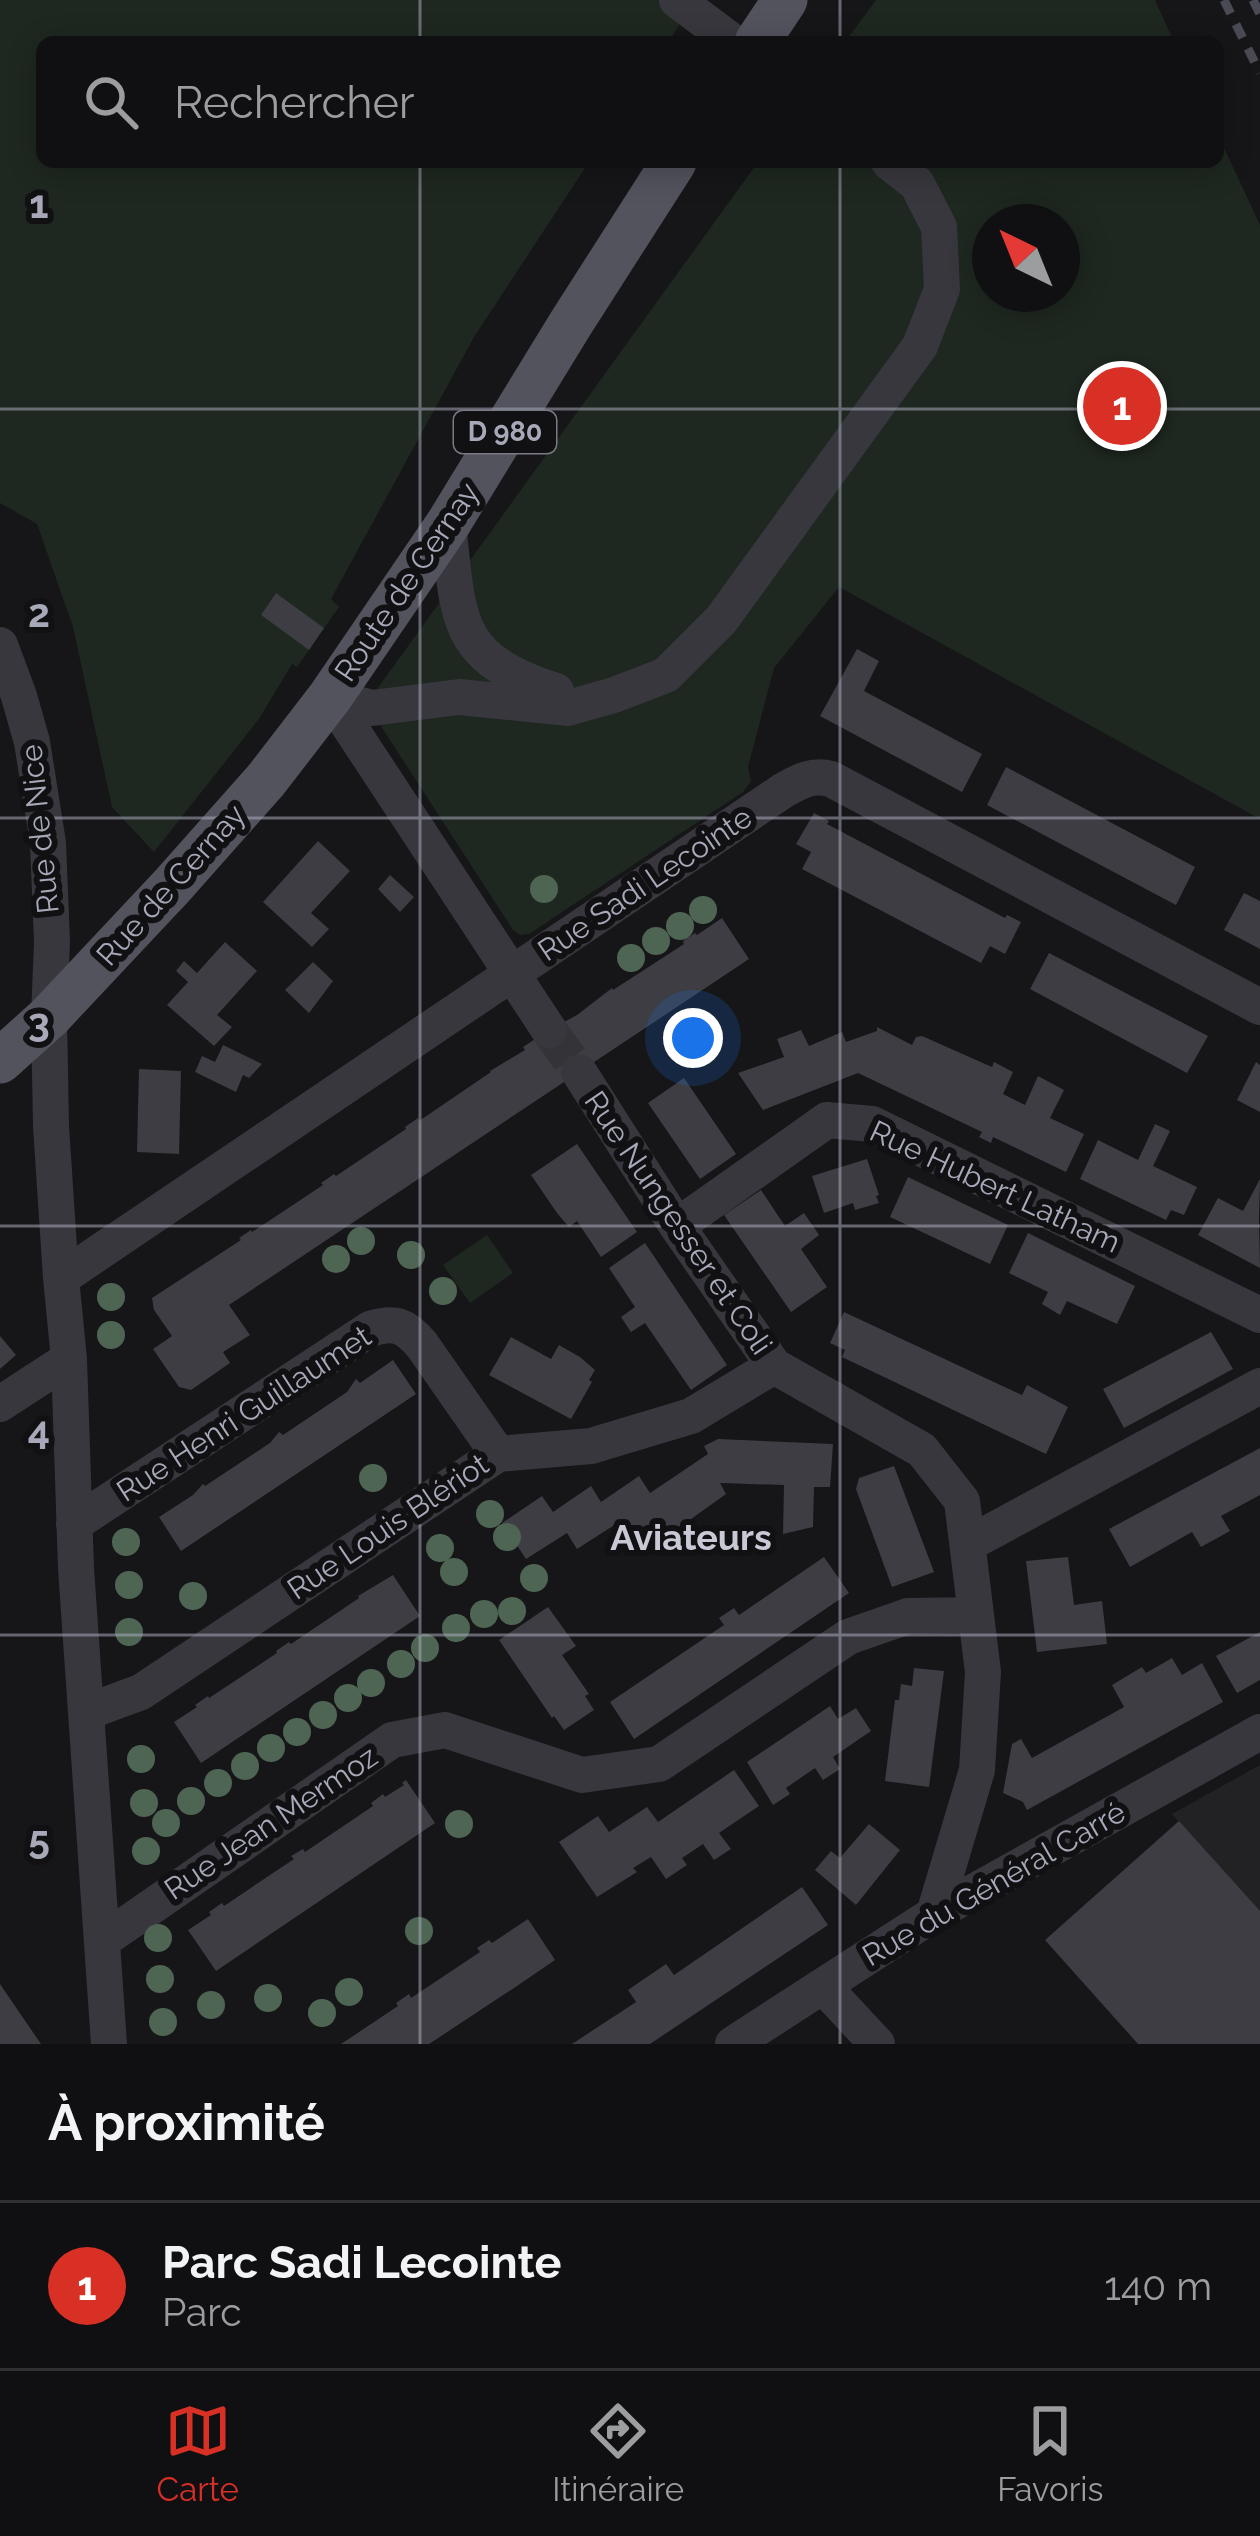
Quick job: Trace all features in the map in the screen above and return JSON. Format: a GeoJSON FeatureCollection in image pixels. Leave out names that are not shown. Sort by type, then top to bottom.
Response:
{"type":"FeatureCollection","features":[{"type":"Feature","properties":{"kind":"main road"},"geometry":{"type":"LineString","coordinates":[[754,36],[785,0]]}},
{"type":"Feature","properties":{"kind":"main road","name":"Route de Cernay"},"geometry":{"type":"LineString","coordinates":[[330,697],[448,524],[670,168]]}},
{"type":"Feature","properties":{"kind":"main road","name":"Rue de Cernay"},"geometry":{"type":"LineString","coordinates":[[0,1061],[49,1017],[172,886],[266,781],[330,697]]}},
{"type":"Feature","properties":{"kind":"street"},"geometry":{"type":"LineString","coordinates":[[677,0],[741,36]]}},
{"type":"Feature","properties":{"kind":"street"},"geometry":{"type":"LineString","coordinates":[[330,697],[372,708],[459,697],[568,708],[666,675],[722,620],[920,346],[942,289],[939,227],[917,184],[897,168]]}},
{"type":"Feature","properties":{"kind":"street"},"geometry":{"type":"LineString","coordinates":[[448,524],[457,597],[473,644],[497,666],[523,680],[558,692],[614,695]]}},
{"type":"Feature","properties":{"kind":"street","name":"Rue de Nice"},"geometry":{"type":"LineString","coordinates":[[0,645],[32,742],[48,843],[50,1106],[110,2044]]}},
{"type":"Feature","properties":{"kind":"street"},"geometry":{"type":"LineString","coordinates":[[330,697],[549,1030]]}},
{"type":"Feature","properties":{"kind":"street","name":"Rue Sadi Lecointe"},"geometry":{"type":"LineString","coordinates":[[61,1278],[784,790],[818,776],[1260,1007]]}},
{"type":"Feature","properties":{"kind":"street","name":"Rue Nungesser et Coli"},"geometry":{"type":"LineString","coordinates":[[579,1072],[774,1366],[922,1450],[962,1501],[982,1672],[977,1770],[934,1914]]}},
{"type":"Feature","properties":{"kind":"street","name":"Rue Hubert Latham"},"geometry":{"type":"LineString","coordinates":[[677,1226],[827,1120],[872,1124],[1260,1315]]}},
{"type":"Feature","properties":{"kind":"street","name":"Rue Henri Guillaumet"},"geometry":{"type":"LineString","coordinates":[[74,1524],[370,1329],[391,1323],[408,1328],[422,1345],[498,1454]]}},
{"type":"Feature","properties":{"kind":"street"},"geometry":{"type":"LineString","coordinates":[[0,1404],[69,1359]]}},
{"type":"Feature","properties":{"kind":"street","name":"Rue Louis Blériot"},"geometry":{"type":"LineString","coordinates":[[87,1712],[141,1692],[498,1454],[591,1446],[691,1416],[774,1366]]}},
{"type":"Feature","properties":{"kind":"street"},"geometry":{"type":"LineString","coordinates":[[968,1544],[1260,1386]]}},
{"type":"Feature","properties":{"kind":"street","name":"Rue Jean Mermoz"},"geometry":{"type":"LineString","coordinates":[[101,1941],[392,1740],[445,1730],[582,1774],[659,1764],[848,1637],[908,1616],[976,1615]]}},
{"type":"Feature","properties":{"kind":"street","name":"Rue du Général Carré"},"geometry":{"type":"LineString","coordinates":[[733,2044],[934,1914],[1260,1732]]}},
{"type":"Feature","properties":{"kind":"street"},"geometry":{"type":"LineString","coordinates":[[824,1986],[877,2044]]}},
{"type":"Feature","properties":{"kind":"shaded area"},"geometry":{"type":"Polygon","coordinates":[[[0,0],[696,0],[672,36],[36,36],[36,168],[585,168],[474,337],[331,599],[339,607],[297,667],[292,664],[259,719],[154,852],[112,807],[73,627],[37,524],[0,503],[0,0]]]}},
{"type":"Feature","properties":{"kind":"shaded area"},"geometry":{"type":"Polygon","coordinates":[[[876,0],[1155,0],[1171,36],[849,36],[876,0]]]}},
{"type":"Feature","properties":{"kind":"shaded area"},"geometry":{"type":"Polygon","coordinates":[[[1224,148],[1260,225],[1260,819],[839,587],[774,668],[748,767],[751,781],[743,792],[529,934],[520,935],[375,717],[377,689],[754,168],[1224,168],[1224,148]]]}},
{"type":"Feature","properties":{"kind":"shaded area"},"geometry":{"type":"Polygon","coordinates":[[[487,1235],[513,1273],[470,1303],[443,1265],[487,1235]]]}},
{"type":"Feature","properties":{"kind":"shaded area"},"geometry":{"type":"Polygon","coordinates":[[[1260,1765],[1260,1912],[1172,1814],[1260,1765]]]}},
{"type":"Feature","properties":{"kind":"building"},"geometry":{"type":"Polygon","coordinates":[[[276,593],[324,628],[309,650],[261,615],[276,593]]]}},
{"type":"Feature","properties":{"kind":"building"},"geometry":{"type":"Polygon","coordinates":[[[857,649],[879,661],[864,691],[982,754],[962,792],[820,716],[857,649]]]}},
{"type":"Feature","properties":{"kind":"building"},"geometry":{"type":"Polygon","coordinates":[[[1006,767],[1195,867],[1176,905],[987,805],[1006,767]]]}},
{"type":"Feature","properties":{"kind":"building"},"geometry":{"type":"Polygon","coordinates":[[[814,813],[1005,918],[1021,922],[1005,954],[990,946],[981,963],[802,869],[811,852],[796,844],[814,813]]]}},
{"type":"Feature","properties":{"kind":"building"},"geometry":{"type":"Polygon","coordinates":[[[318,841],[350,871],[311,913],[329,929],[312,947],[263,902],[318,841]]]}},
{"type":"Feature","properties":{"kind":"building"},"geometry":{"type":"Polygon","coordinates":[[[390,875],[414,897],[400,912],[378,889],[390,875]]]}},
{"type":"Feature","properties":{"kind":"building"},"geometry":{"type":"Polygon","coordinates":[[[1244,893],[1260,901],[1260,949],[1224,930],[1244,893]]]}},
{"type":"Feature","properties":{"kind":"building"},"geometry":{"type":"Polygon","coordinates":[[[722,918],[749,959],[229,1305],[250,1335],[223,1352],[230,1363],[191,1390],[179,1387],[153,1349],[172,1336],[154,1310],[152,1298],[722,918]]]}},
{"type":"Feature","properties":{"kind":"building"},"geometry":{"type":"Polygon","coordinates":[[[225,942],[257,971],[217,1015],[232,1027],[214,1046],[167,1005],[188,982],[176,971],[184,961],[197,973],[225,942]]]}},
{"type":"Feature","properties":{"kind":"building"},"geometry":{"type":"Polygon","coordinates":[[[1049,953],[1208,1036],[1187,1073],[1030,989],[1049,953]]]}},
{"type":"Feature","properties":{"kind":"building"},"geometry":{"type":"Polygon","coordinates":[[[313,962],[333,981],[309,1013],[285,990],[313,962]]]}},
{"type":"Feature","properties":{"kind":"building"},"geometry":{"type":"Polygon","coordinates":[[[877,1027],[912,1045],[922,1036],[1013,1072],[1003,1094],[1025,1105],[1038,1076],[1064,1090],[1050,1118],[1084,1134],[1066,1172],[993,1137],[991,1143],[979,1137],[982,1132],[858,1073],[763,1110],[738,1073],[784,1057],[777,1039],[801,1030],[809,1046],[842,1032],[846,1042],[877,1031],[877,1027]]]}},
{"type":"Feature","properties":{"kind":"building"},"geometry":{"type":"Polygon","coordinates":[[[223,1045],[262,1064],[249,1078],[243,1075],[236,1092],[195,1072],[202,1056],[215,1062],[223,1045]]]}},
{"type":"Feature","properties":{"kind":"building"},"geometry":{"type":"Polygon","coordinates":[[[1256,1062],[1260,1065],[1260,1112],[1237,1100],[1256,1062]]]}},
{"type":"Feature","properties":{"kind":"building"},"geometry":{"type":"Polygon","coordinates":[[[139,1069],[181,1071],[179,1154],[137,1152],[139,1069]]]}},
{"type":"Feature","properties":{"kind":"building"},"geometry":{"type":"Polygon","coordinates":[[[684,1078],[736,1154],[700,1179],[648,1103],[684,1078]]]}},
{"type":"Feature","properties":{"kind":"building"},"geometry":{"type":"Polygon","coordinates":[[[1155,1124],[1170,1131],[1153,1166],[1197,1187],[1184,1215],[1171,1210],[1166,1220],[1080,1179],[1098,1140],[1138,1160],[1155,1124]]]}},
{"type":"Feature","properties":{"kind":"building"},"geometry":{"type":"Polygon","coordinates":[[[577,1144],[637,1232],[601,1257],[577,1221],[569,1227],[531,1175],[577,1144]]]}},
{"type":"Feature","properties":{"kind":"building"},"geometry":{"type":"Polygon","coordinates":[[[867,1159],[879,1203],[855,1210],[853,1203],[824,1213],[812,1176],[867,1159]]]}},
{"type":"Feature","properties":{"kind":"building"},"geometry":{"type":"Polygon","coordinates":[[[908,1177],[1008,1225],[990,1264],[890,1217],[908,1177]]]}},
{"type":"Feature","properties":{"kind":"building"},"geometry":{"type":"Polygon","coordinates":[[[1260,1179],[1260,1268],[1198,1235],[1218,1198],[1243,1211],[1260,1179]]]}},
{"type":"Feature","properties":{"kind":"building"},"geometry":{"type":"Polygon","coordinates":[[[761,1190],[785,1226],[804,1213],[819,1235],[801,1249],[827,1287],[791,1312],[724,1215],[761,1190]]]}},
{"type":"Feature","properties":{"kind":"building"},"geometry":{"type":"Polygon","coordinates":[[[1028,1233],[1135,1286],[1117,1324],[1067,1301],[1060,1315],[1042,1304],[1048,1292],[1009,1273],[1028,1233]]]}},
{"type":"Feature","properties":{"kind":"building"},"geometry":{"type":"Polygon","coordinates":[[[645,1243],[727,1365],[691,1390],[645,1323],[631,1332],[621,1317],[635,1307],[609,1268],[645,1243]]]}},
{"type":"Feature","properties":{"kind":"building"},"geometry":{"type":"Polygon","coordinates":[[[844,1312],[1022,1395],[1027,1385],[1068,1407],[1046,1454],[842,1357],[845,1350],[830,1343],[844,1312]]]}},
{"type":"Feature","properties":{"kind":"building"},"geometry":{"type":"Polygon","coordinates":[[[1211,1332],[1233,1369],[1124,1428],[1103,1389],[1211,1332]]]}},
{"type":"Feature","properties":{"kind":"building"},"geometry":{"type":"Polygon","coordinates":[[[0,1336],[16,1355],[0,1369],[0,1336]]]}},
{"type":"Feature","properties":{"kind":"building"},"geometry":{"type":"Polygon","coordinates":[[[511,1337],[551,1359],[559,1345],[595,1370],[571,1419],[489,1375],[511,1337]]]}},
{"type":"Feature","properties":{"kind":"building"},"geometry":{"type":"Polygon","coordinates":[[[393,1360],[416,1394],[181,1551],[159,1517],[270,1443],[279,1432],[283,1435],[347,1392],[356,1379],[360,1383],[393,1360]]]}},
{"type":"Feature","properties":{"kind":"building"},"geometry":{"type":"Polygon","coordinates":[[[718,1439],[833,1444],[830,1487],[814,1487],[813,1527],[783,1534],[784,1485],[720,1483],[726,1494],[659,1542],[647,1525],[626,1539],[616,1524],[577,1549],[567,1533],[526,1559],[502,1523],[542,1496],[553,1512],[591,1486],[601,1502],[639,1476],[650,1493],[708,1454],[704,1446],[718,1439]]]}},
{"type":"Feature","properties":{"kind":"building"},"geometry":{"type":"Polygon","coordinates":[[[1260,1448],[1260,1495],[1221,1516],[1230,1531],[1201,1547],[1192,1532],[1130,1567],[1109,1529],[1260,1448]]]}},
{"type":"Feature","properties":{"kind":"building"},"geometry":{"type":"Polygon","coordinates":[[[894,1466],[934,1572],[892,1587],[856,1489],[859,1478],[894,1466]]]}},
{"type":"Feature","properties":{"kind":"building"},"geometry":{"type":"Polygon","coordinates":[[[824,1557],[849,1593],[634,1739],[610,1702],[724,1625],[719,1618],[734,1608],[739,1615],[824,1557]]]}},
{"type":"Feature","properties":{"kind":"building"},"geometry":{"type":"Polygon","coordinates":[[[1068,1557],[1074,1605],[1102,1601],[1107,1644],[1037,1652],[1026,1561],[1068,1557]]]}},
{"type":"Feature","properties":{"kind":"building"},"geometry":{"type":"Polygon","coordinates":[[[393,1575],[420,1616],[201,1763],[174,1722],[393,1575]]]}},
{"type":"Feature","properties":{"kind":"building"},"geometry":{"type":"Polygon","coordinates":[[[548,1607],[576,1646],[562,1655],[589,1694],[585,1696],[594,1710],[564,1730],[499,1640],[548,1607]]]}},
{"type":"Feature","properties":{"kind":"building"},"geometry":{"type":"Polygon","coordinates":[[[1260,1632],[1260,1680],[1237,1693],[1216,1656],[1260,1632]]]}},
{"type":"Feature","properties":{"kind":"building"},"geometry":{"type":"Polygon","coordinates":[[[1172,1658],[1182,1675],[1202,1663],[1223,1702],[1027,1810],[1023,1802],[1003,1793],[1012,1744],[1021,1739],[1032,1758],[1124,1707],[1112,1685],[1142,1667],[1146,1673],[1172,1658]]]}},
{"type":"Feature","properties":{"kind":"building"},"geometry":{"type":"Polygon","coordinates":[[[914,1668],[944,1671],[929,1787],[885,1781],[895,1700],[899,1700],[901,1684],[912,1686],[914,1668]]]}},
{"type":"Feature","properties":{"kind":"building"},"geometry":{"type":"Polygon","coordinates":[[[830,1706],[838,1719],[856,1708],[871,1731],[833,1757],[840,1769],[823,1780],[815,1768],[786,1788],[790,1794],[773,1805],[747,1762],[830,1706]]]}},
{"type":"Feature","properties":{"kind":"building"},"geometry":{"type":"Polygon","coordinates":[[[734,1770],[759,1806],[719,1833],[731,1849],[714,1860],[703,1844],[682,1858],[687,1865],[666,1879],[651,1857],[633,1868],[637,1872],[597,1897],[559,1842],[598,1816],[609,1832],[647,1807],[658,1822],[734,1770]]]}},
{"type":"Feature","properties":{"kind":"building"},"geometry":{"type":"Polygon","coordinates":[[[406,1780],[435,1823],[216,1971],[188,1930],[406,1780]]]}},
{"type":"Feature","properties":{"kind":"building"},"geometry":{"type":"Polygon","coordinates":[[[1179,1821],[1260,1911],[1260,2044],[1138,2044],[1045,1940],[1179,1821]]]}},
{"type":"Feature","properties":{"kind":"building"},"geometry":{"type":"Polygon","coordinates":[[[869,1824],[900,1850],[856,1905],[815,1870],[831,1851],[840,1858],[869,1824]]]}},
{"type":"Feature","properties":{"kind":"building"},"geometry":{"type":"Polygon","coordinates":[[[802,1887],[828,1925],[650,2044],[572,2044],[636,2002],[628,1990],[666,1964],[674,1975],[802,1887]]]}},
{"type":"Feature","properties":{"kind":"building"},"geometry":{"type":"Polygon","coordinates":[[[528,1919],[555,1960],[517,1986],[429,2044],[341,2044],[409,1994],[411,1998],[480,1952],[477,1948],[528,1919]]]}},
{"type":"Feature","properties":{"kind":"building"},"geometry":{"type":"Polygon","coordinates":[[[0,1984],[41,2044],[0,2044],[0,1984]]]}},
{"type":"Feature","properties":{"kind":"tunnel"},"geometry":{"type":"LineString","coordinates":[[549,1030],[579,1072]]}},
{"type":"Feature","properties":{"kind":"railway"},"geometry":{"type":"LineString","coordinates":[[1224,0],[1260,73]]}},
{"type":"Feature","properties":{"kind":"railway"},"geometry":{"type":"LineString","coordinates":[[1253,0],[1260,14]]}},
{"type":"Feature","properties":{"kind":"place","name":"Parc Sadi Lecointe"},"geometry":{"type":"Point","coordinates":[1122,406]}},
{"type":"Feature","properties":{"kind":"district","name":"Aviateurs"},"geometry":{"type":"Point","coordinates":[691,1537]}}]}
